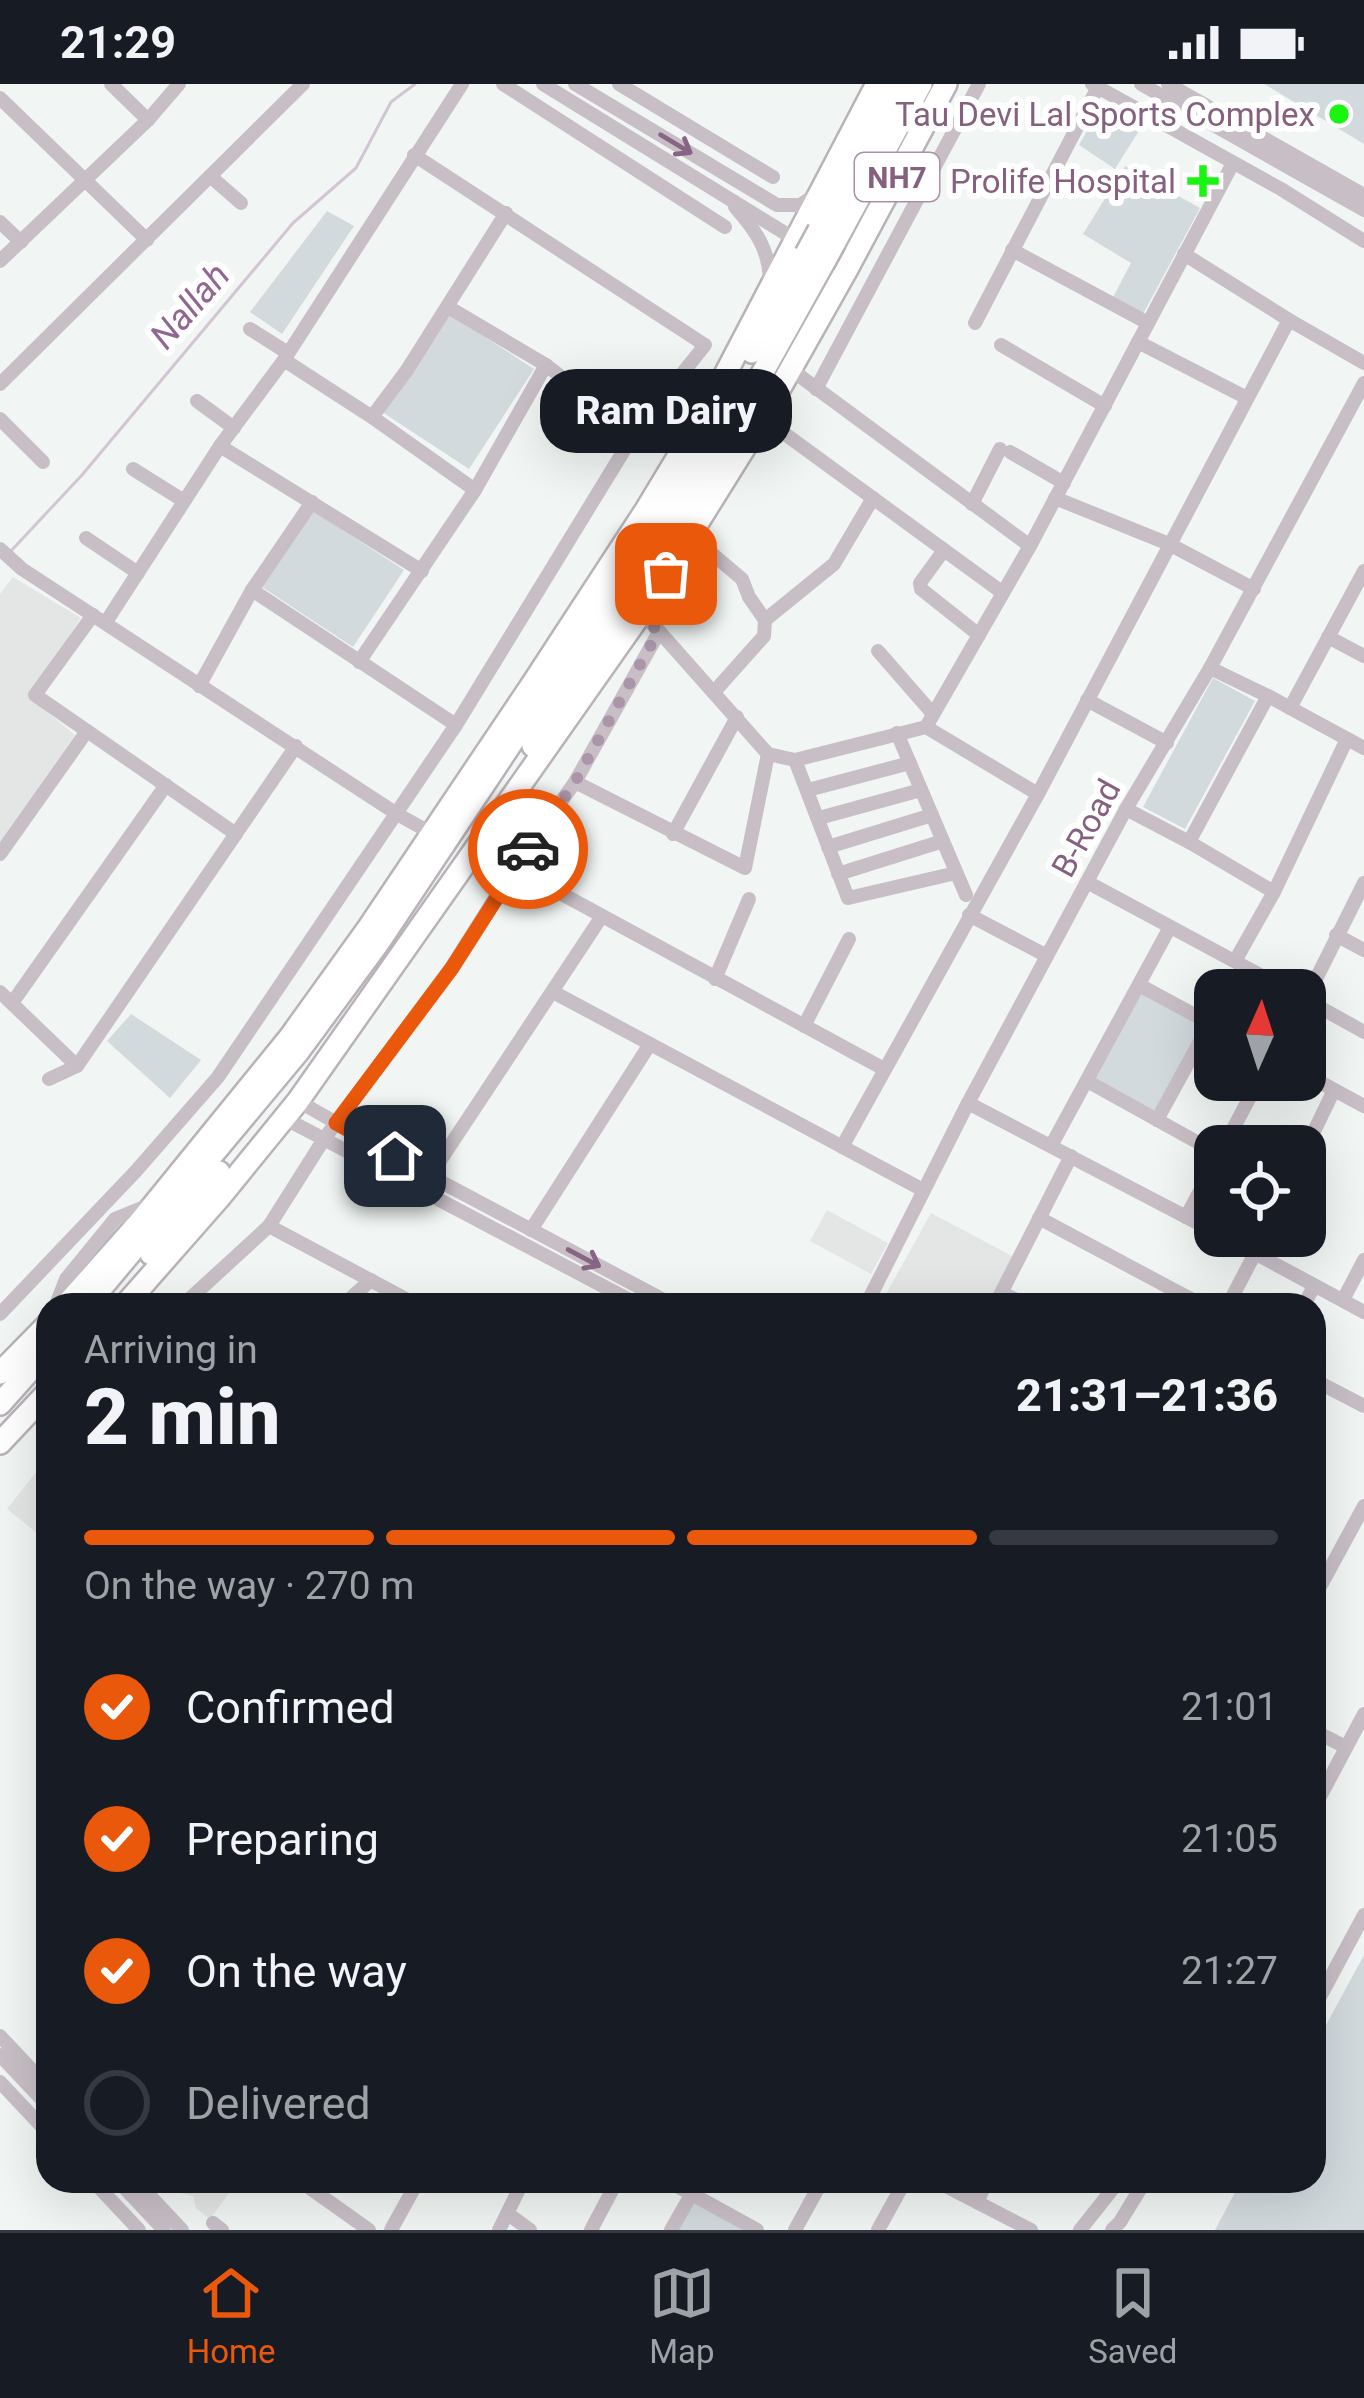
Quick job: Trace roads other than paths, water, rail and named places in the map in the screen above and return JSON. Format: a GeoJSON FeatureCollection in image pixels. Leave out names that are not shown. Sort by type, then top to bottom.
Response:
{"type":"FeatureCollection","features":[{"type":"Feature","properties":{"kind":"highway","name":"NH7"},"geometry":{"type":"LineString","coordinates":[[136,1293],[291,1109],[494,786],[707,409],[770,286],[808,252],[819,193],[877,84]]}},
{"type":"Feature","properties":{"kind":"highway"},"geometry":{"type":"LineString","coordinates":[[827,236],[899,84]]}},
{"type":"Feature","properties":{"kind":"highway"},"geometry":{"type":"LineString","coordinates":[[119,1293],[314,1055],[690,503],[808,252],[827,236],[920,84]]}},
{"type":"Feature","properties":{"kind":"highway","name":"NH7"},"geometry":{"type":"LineString","coordinates":[[77,1293],[156,1209],[290,1036],[431,833],[494,786],[642,613],[763,418],[946,84]]}},
{"type":"Feature","properties":{"kind":"highway"},"geometry":{"type":"LineString","coordinates":[[96,1293],[156,1209],[298,1052],[494,786]]}},
{"type":"Feature","properties":{"kind":"highway"},"geometry":{"type":"LineString","coordinates":[[0,1373],[36,1336]]}},
{"type":"Feature","properties":{"kind":"highway"},"geometry":{"type":"LineString","coordinates":[[0,1404],[36,1364]]}},
{"type":"Feature","properties":{"kind":"highway"},"geometry":{"type":"LineString","coordinates":[[1,1439],[36,1388]]}},
{"type":"Feature","properties":{"kind":"highway"},"geometry":{"type":"LineString","coordinates":[[1,1439],[36,1404]]}},
{"type":"Feature","properties":{"kind":"street"},"geometry":{"type":"LineString","coordinates":[[112,84],[148,120]]}},
{"type":"Feature","properties":{"kind":"street"},"geometry":{"type":"LineString","coordinates":[[0,261],[148,120],[179,84]]}},
{"type":"Feature","properties":{"kind":"street"},"geometry":{"type":"LineString","coordinates":[[0,384],[302,84]]}},
{"type":"Feature","properties":{"kind":"street"},"geometry":{"type":"LineString","coordinates":[[236,834],[35,694],[138,573],[220,446],[286,357],[462,84]]}},
{"type":"Feature","properties":{"kind":"street"},"geometry":{"type":"LineString","coordinates":[[502,84],[724,227]]}},
{"type":"Feature","properties":{"kind":"street"},"geometry":{"type":"LineString","coordinates":[[543,84],[808,252],[847,269]]}},
{"type":"Feature","properties":{"kind":"street"},"geometry":{"type":"LineString","coordinates":[[619,84],[773,177]]}},
{"type":"Feature","properties":{"kind":"street"},"geometry":{"type":"LineString","coordinates":[[817,389],[979,84]]}},
{"type":"Feature","properties":{"kind":"street"},"geometry":{"type":"LineString","coordinates":[[1141,84],[1364,210]]}},
{"type":"Feature","properties":{"kind":"street"},"geometry":{"type":"LineString","coordinates":[[1168,84],[1364,195]]}},
{"type":"Feature","properties":{"kind":"street"},"geometry":{"type":"LineString","coordinates":[[975,322],[1095,86],[1364,241]]}},
{"type":"Feature","properties":{"kind":"street"},"geometry":{"type":"LineString","coordinates":[[580,106],[585,87],[778,205],[800,205],[819,193]]}},
{"type":"Feature","properties":{"kind":"street"},"geometry":{"type":"LineString","coordinates":[[0,98],[147,240]]}},
{"type":"Feature","properties":{"kind":"street"},"geometry":{"type":"LineString","coordinates":[[0,1314],[218,1077],[456,724],[634,434],[706,345],[414,154]]}},
{"type":"Feature","properties":{"kind":"street"},"geometry":{"type":"LineString","coordinates":[[642,613],[769,754],[795,760],[930,720],[1030,546],[1232,163]]}},
{"type":"Feature","properties":{"kind":"street"},"geometry":{"type":"LineString","coordinates":[[210,176],[241,203]]}},
{"type":"Feature","properties":{"kind":"street"},"geometry":{"type":"LineString","coordinates":[[723,194],[763,242],[770,286]]}},
{"type":"Feature","properties":{"kind":"street"},"geometry":{"type":"LineString","coordinates":[[372,417],[506,213]]}},
{"type":"Feature","properties":{"kind":"street"},"geometry":{"type":"LineString","coordinates":[[0,222],[21,242]]}},
{"type":"Feature","properties":{"kind":"street"},"geometry":{"type":"LineString","coordinates":[[1012,250],[1148,323]]}},
{"type":"Feature","properties":{"kind":"street"},"geometry":{"type":"LineString","coordinates":[[1184,254],[1364,363]]}},
{"type":"Feature","properties":{"kind":"street"},"geometry":{"type":"LineString","coordinates":[[448,307],[546,365],[634,434]]}},
{"type":"Feature","properties":{"kind":"street"},"geometry":{"type":"LineString","coordinates":[[842,1147],[1038,794],[1289,320]]}},
{"type":"Feature","properties":{"kind":"street"},"geometry":{"type":"LineString","coordinates":[[250,329],[476,490]]}},
{"type":"Feature","properties":{"kind":"street"},"geometry":{"type":"LineString","coordinates":[[1138,342],[1246,398]]}},
{"type":"Feature","properties":{"kind":"street"},"geometry":{"type":"LineString","coordinates":[[1000,345],[1105,406]]}},
{"type":"Feature","properties":{"kind":"street"},"geometry":{"type":"LineString","coordinates":[[359,662],[476,490],[546,365]]}},
{"type":"Feature","properties":{"kind":"street"},"geometry":{"type":"LineString","coordinates":[[789,368],[1030,546]]}},
{"type":"Feature","properties":{"kind":"street","name":"B-Road"},"geometry":{"type":"LineString","coordinates":[[872,1293],[968,1102],[1126,809],[1210,668],[1364,383]]}},
{"type":"Feature","properties":{"kind":"street"},"geometry":{"type":"LineString","coordinates":[[197,401],[234,428]]}},
{"type":"Feature","properties":{"kind":"street"},"geometry":{"type":"LineString","coordinates":[[763,418],[1003,592]]}},
{"type":"Feature","properties":{"kind":"street"},"geometry":{"type":"LineString","coordinates":[[0,419],[43,462]]}},
{"type":"Feature","properties":{"kind":"street"},"geometry":{"type":"LineString","coordinates":[[220,446],[422,571]]}},
{"type":"Feature","properties":{"kind":"street"},"geometry":{"type":"LineString","coordinates":[[972,504],[1005,451],[1064,483]]}},
{"type":"Feature","properties":{"kind":"street"},"geometry":{"type":"LineString","coordinates":[[134,469],[184,501]]}},
{"type":"Feature","properties":{"kind":"street"},"geometry":{"type":"LineString","coordinates":[[765,620],[834,564],[873,498]]}},
{"type":"Feature","properties":{"kind":"street"},"geometry":{"type":"LineString","coordinates":[[1055,498],[1169,544],[1254,589]]}},
{"type":"Feature","properties":{"kind":"street"},"geometry":{"type":"LineString","coordinates":[[199,686],[253,590],[312,502]]}},
{"type":"Feature","properties":{"kind":"street"},"geometry":{"type":"LineString","coordinates":[[690,535],[742,579],[765,620],[764,636],[714,692]]}},
{"type":"Feature","properties":{"kind":"street"},"geometry":{"type":"LineString","coordinates":[[86,538],[138,573]]}},
{"type":"Feature","properties":{"kind":"street"},"geometry":{"type":"LineString","coordinates":[[0,549],[22,569],[199,686],[431,833]]}},
{"type":"Feature","properties":{"kind":"street"},"geometry":{"type":"LineString","coordinates":[[944,550],[920,583],[921,589],[979,635]]}},
{"type":"Feature","properties":{"kind":"street"},"geometry":{"type":"LineString","coordinates":[[1290,708],[1364,571]]}},
{"type":"Feature","properties":{"kind":"street"},"geometry":{"type":"LineString","coordinates":[[253,590],[456,724]]}},
{"type":"Feature","properties":{"kind":"street"},"geometry":{"type":"LineString","coordinates":[[196,1293],[269,1226],[324,1138],[452,968],[575,782],[658,632]]}},
{"type":"Feature","properties":{"kind":"street"},"geometry":{"type":"LineString","coordinates":[[1328,637],[1364,656]]}},
{"type":"Feature","properties":{"kind":"street"},"geometry":{"type":"LineString","coordinates":[[878,651],[930,720],[1038,794]]}},
{"type":"Feature","properties":{"kind":"street"},"geometry":{"type":"LineString","coordinates":[[1210,668],[1364,748]]}},
{"type":"Feature","properties":{"kind":"street"},"geometry":{"type":"LineString","coordinates":[[1190,842],[1268,696]]}},
{"type":"Feature","properties":{"kind":"street"},"geometry":{"type":"LineString","coordinates":[[1088,700],[1167,742]]}},
{"type":"Feature","properties":{"kind":"street"},"geometry":{"type":"LineString","coordinates":[[673,834],[737,717]]}},
{"type":"Feature","properties":{"kind":"street"},"geometry":{"type":"LineString","coordinates":[[0,854],[87,731]]}},
{"type":"Feature","properties":{"kind":"street"},"geometry":{"type":"LineString","coordinates":[[897,733],[966,895]]}},
{"type":"Feature","properties":{"kind":"street"},"geometry":{"type":"LineString","coordinates":[[1235,962],[1347,739]]}},
{"type":"Feature","properties":{"kind":"street"},"geometry":{"type":"LineString","coordinates":[[49,1078],[77,1066],[296,746]]}},
{"type":"Feature","properties":{"kind":"street"},"geometry":{"type":"LineString","coordinates":[[575,782],[745,868],[769,754]]}},
{"type":"Feature","properties":{"kind":"street"},"geometry":{"type":"LineString","coordinates":[[795,760],[848,898],[956,872]]}},
{"type":"Feature","properties":{"kind":"street"},"geometry":{"type":"LineString","coordinates":[[808,790],[910,763]]}},
{"type":"Feature","properties":{"kind":"street"},"geometry":{"type":"LineString","coordinates":[[77,1066],[6,998],[166,784]]}},
{"type":"Feature","properties":{"kind":"street"},"geometry":{"type":"LineString","coordinates":[[818,818],[921,790]]}},
{"type":"Feature","properties":{"kind":"street"},"geometry":{"type":"LineString","coordinates":[[1126,809],[1274,892]]}},
{"type":"Feature","properties":{"kind":"street"},"geometry":{"type":"LineString","coordinates":[[828,847],[932,815]]}},
{"type":"Feature","properties":{"kind":"street"},"geometry":{"type":"LineString","coordinates":[[838,874],[943,841]]}},
{"type":"Feature","properties":{"kind":"street"},"geometry":{"type":"LineString","coordinates":[[514,868],[884,1069]]}},
{"type":"Feature","properties":{"kind":"street"},"geometry":{"type":"LineString","coordinates":[[1087,882],[1248,969]]}},
{"type":"Feature","properties":{"kind":"street"},"geometry":{"type":"LineString","coordinates":[[1320,969],[1364,884]]}},
{"type":"Feature","properties":{"kind":"street"},"geometry":{"type":"LineString","coordinates":[[715,979],[748,899]]}},
{"type":"Feature","properties":{"kind":"street"},"geometry":{"type":"LineString","coordinates":[[969,915],[1047,956]]}},
{"type":"Feature","properties":{"kind":"street"},"geometry":{"type":"LineString","coordinates":[[424,1179],[602,916]]}},
{"type":"Feature","properties":{"kind":"street"},"geometry":{"type":"LineString","coordinates":[[1051,1146],[1170,927]]}},
{"type":"Feature","properties":{"kind":"street"},"geometry":{"type":"LineString","coordinates":[[1336,935],[1364,950]]}},
{"type":"Feature","properties":{"kind":"street"},"geometry":{"type":"LineString","coordinates":[[804,1026],[849,940]]}},
{"type":"Feature","properties":{"kind":"street"},"geometry":{"type":"LineString","coordinates":[[1139,985],[1194,1014]]}},
{"type":"Feature","properties":{"kind":"street"},"geometry":{"type":"LineString","coordinates":[[554,992],[923,1190]]}},
{"type":"Feature","properties":{"kind":"street"},"geometry":{"type":"LineString","coordinates":[[1326,1011],[1364,1032]]}},
{"type":"Feature","properties":{"kind":"street"},"geometry":{"type":"LineString","coordinates":[[531,1230],[650,1043]]}},
{"type":"Feature","properties":{"kind":"street"},"geometry":{"type":"LineString","coordinates":[[1156,1120],[1194,1055]]}},
{"type":"Feature","properties":{"kind":"street"},"geometry":{"type":"LineString","coordinates":[[1087,1081],[1194,1141]]}},
{"type":"Feature","properties":{"kind":"street"},"geometry":{"type":"LineString","coordinates":[[1326,1086],[1364,1106]]}},
{"type":"Feature","properties":{"kind":"street"},"geometry":{"type":"LineString","coordinates":[[1317,1125],[1334,1090]]}},
{"type":"Feature","properties":{"kind":"street"},"geometry":{"type":"LineString","coordinates":[[968,1102],[1194,1221]]}},
{"type":"Feature","properties":{"kind":"street"},"geometry":{"type":"LineString","coordinates":[[291,1109],[336,1123],[623,1293]]}},
{"type":"Feature","properties":{"kind":"street"},"geometry":{"type":"LineString","coordinates":[[291,1109],[324,1138],[531,1230],[625,1293]]}},
{"type":"Feature","properties":{"kind":"street"},"geometry":{"type":"LineString","coordinates":[[1002,1293],[1070,1156]]}},
{"type":"Feature","properties":{"kind":"street"},"geometry":{"type":"LineString","coordinates":[[1186,1217],[1194,1202]]}},
{"type":"Feature","properties":{"kind":"street"},"geometry":{"type":"LineString","coordinates":[[61,1293],[66,1279],[116,1219],[156,1209]]}},
{"type":"Feature","properties":{"kind":"street"},"geometry":{"type":"LineString","coordinates":[[1039,1218],[1180,1293]]}},
{"type":"Feature","properties":{"kind":"street"},"geometry":{"type":"LineString","coordinates":[[269,1226],[371,1280],[386,1293]]}},
{"type":"Feature","properties":{"kind":"street"},"geometry":{"type":"LineString","coordinates":[[1234,1293],[1253,1257]]}},
{"type":"Feature","properties":{"kind":"street"},"geometry":{"type":"LineString","coordinates":[[1265,1257],[1364,1312]]}},
{"type":"Feature","properties":{"kind":"street"},"geometry":{"type":"LineString","coordinates":[[1343,1300],[1364,1260]]}},
{"type":"Feature","properties":{"kind":"street"},"geometry":{"type":"LineString","coordinates":[[356,1293],[371,1280]]}},
{"type":"Feature","properties":{"kind":"street"},"geometry":{"type":"LineString","coordinates":[[1310,1293],[1314,1286]]}},
{"type":"Feature","properties":{"kind":"street"},"geometry":{"type":"LineString","coordinates":[[1326,1386],[1364,1406]]}},
{"type":"Feature","properties":{"kind":"street"},"geometry":{"type":"LineString","coordinates":[[1326,1576],[1364,1505]]}},
{"type":"Feature","properties":{"kind":"street"},"geometry":{"type":"LineString","coordinates":[[1326,1785],[1364,1714]]}},
{"type":"Feature","properties":{"kind":"street"},"geometry":{"type":"LineString","coordinates":[[1326,1737],[1346,1747]]}},
{"type":"Feature","properties":{"kind":"street"},"geometry":{"type":"LineString","coordinates":[[1326,1986],[1364,1915]]}},
{"type":"Feature","properties":{"kind":"street"},"geometry":{"type":"LineString","coordinates":[[0,2036],[36,2074]]}},
{"type":"Feature","properties":{"kind":"street"},"geometry":{"type":"LineString","coordinates":[[0,2055],[36,2093]]}},
{"type":"Feature","properties":{"kind":"street"},"geometry":{"type":"LineString","coordinates":[[0,2082],[36,2120]]}},
{"type":"Feature","properties":{"kind":"street"},"geometry":{"type":"LineString","coordinates":[[104,2193],[139,2230]]}},
{"type":"Feature","properties":{"kind":"street"},"geometry":{"type":"LineString","coordinates":[[129,2193],[164,2230]]}},
{"type":"Feature","properties":{"kind":"street"},"geometry":{"type":"LineString","coordinates":[[147,2193],[182,2230]]}},
{"type":"Feature","properties":{"kind":"street"},"geometry":{"type":"LineString","coordinates":[[317,2193],[369,2230]]}},
{"type":"Feature","properties":{"kind":"street"},"geometry":{"type":"LineString","coordinates":[[391,2230],[411,2193]]}},
{"type":"Feature","properties":{"kind":"street"},"geometry":{"type":"LineString","coordinates":[[499,2230],[517,2193]]}},
{"type":"Feature","properties":{"kind":"street"},"geometry":{"type":"LineString","coordinates":[[591,2230],[611,2193]]}},
{"type":"Feature","properties":{"kind":"street"},"geometry":{"type":"LineString","coordinates":[[688,2193],[757,2230]]}},
{"type":"Feature","properties":{"kind":"street"},"geometry":{"type":"LineString","coordinates":[[795,2230],[814,2193]]}},
{"type":"Feature","properties":{"kind":"street"},"geometry":{"type":"LineString","coordinates":[[878,2230],[898,2193]]}},
{"type":"Feature","properties":{"kind":"street"},"geometry":{"type":"LineString","coordinates":[[959,2193],[1031,2230]]}},
{"type":"Feature","properties":{"kind":"street"},"geometry":{"type":"LineString","coordinates":[[976,2202],[981,2193]]}},
{"type":"Feature","properties":{"kind":"street"},"geometry":{"type":"LineString","coordinates":[[1080,2230],[1108,2193]]}},
{"type":"Feature","properties":{"kind":"street"},"geometry":{"type":"LineString","coordinates":[[1112,2230],[1137,2193]]}},
{"type":"Feature","properties":{"kind":"street"},"geometry":{"type":"LineString","coordinates":[[671,2230],[691,2195]]}},
{"type":"Feature","properties":{"kind":"street"},"geometry":{"type":"LineString","coordinates":[[508,2213],[530,2230]]}},
{"type":"Feature","properties":{"kind":"waterway","name":"Nallah"},"geometry":{"type":"LineString","coordinates":[[10,552],[82,475],[293,223],[356,168],[391,102],[415,84]]}},
{"type":"Feature","properties":{"kind":"place","name":"Tau Devi Lal Sports Complex"},"geometry":{"type":"Point","coordinates":[1339,114]}},
{"type":"Feature","properties":{"kind":"place","name":"Prolife Hospital"},"geometry":{"type":"Point","coordinates":[1203,181]}},
{"type":"Feature","properties":{"kind":"place","name":"Ram Dairy"},"geometry":{"type":"Point","coordinates":[666,574]}}]}
